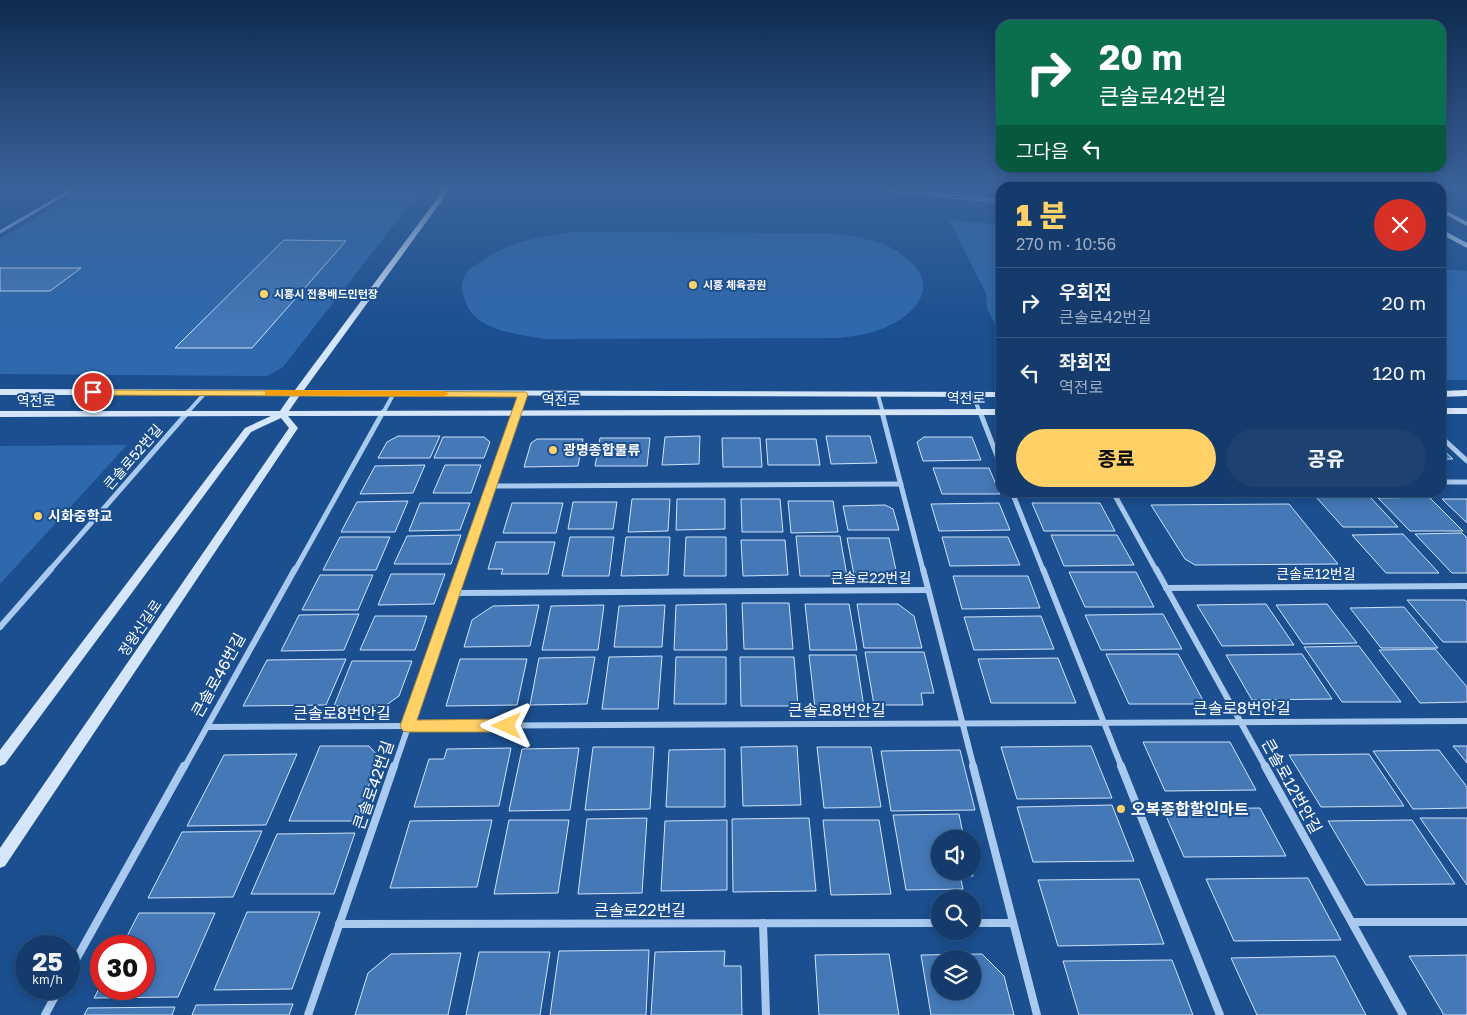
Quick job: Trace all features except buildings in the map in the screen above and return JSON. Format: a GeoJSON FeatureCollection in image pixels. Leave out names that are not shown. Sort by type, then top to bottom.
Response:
{"type":"FeatureCollection","features":[{"type":"Feature","properties":{"kind":"street"},"geometry":{"type":"LineString","coordinates":[[0,760],[248,430],[282,414],[413,235]]}},
{"type":"Feature","properties":{"kind":"street"},"geometry":{"type":"LineString","coordinates":[[1449,235],[1467,246]]}},
{"type":"Feature","properties":{"kind":"street","name":"역전로"},"geometry":{"type":"LineString","coordinates":[[0,392],[996,395]]}},
{"type":"Feature","properties":{"kind":"street","name":"큰솔로52번길"},"geometry":{"type":"LineString","coordinates":[[0,627],[205,393]]}},
{"type":"Feature","properties":{"kind":"street","name":"큰솔로46번길"},"geometry":{"type":"LineString","coordinates":[[80,952],[394,393]]}},
{"type":"Feature","properties":{"kind":"street","name":"큰솔로42번길"},"geometry":{"type":"LineString","coordinates":[[308,1015],[523,394]]}},
{"type":"Feature","properties":{"kind":"street"},"geometry":{"type":"LineString","coordinates":[[1446,394],[1467,394]]}},
{"type":"Feature","properties":{"kind":"street","name":"큰솔로22번길"},"geometry":{"type":"LineString","coordinates":[[878,395],[1037,1015]]}},
{"type":"Feature","properties":{"kind":"street"},"geometry":{"type":"LineString","coordinates":[[973,395],[996,453]]}},
{"type":"Feature","properties":{"kind":"street"},"geometry":{"type":"LineString","coordinates":[[1446,411],[1467,411]]}},
{"type":"Feature","properties":{"kind":"street","name":"역전로"},"geometry":{"type":"LineString","coordinates":[[0,414],[996,412]]}},
{"type":"Feature","properties":{"kind":"street","name":"정왕신길로"},"geometry":{"type":"LineString","coordinates":[[0,861],[294,428],[282,414]]}},
{"type":"Feature","properties":{"kind":"street"},"geometry":{"type":"LineString","coordinates":[[1446,442],[1467,461]]}},
{"type":"Feature","properties":{"kind":"street"},"geometry":{"type":"LineString","coordinates":[[1446,482],[1467,482]]}},
{"type":"Feature","properties":{"kind":"street"},"geometry":{"type":"LineString","coordinates":[[491,486],[900,484]]}},
{"type":"Feature","properties":{"kind":"street"},"geometry":{"type":"LineString","coordinates":[[1014,497],[1220,1015]]}},
{"type":"Feature","properties":{"kind":"street","name":"큰솔로12번안길"},"geometry":{"type":"LineString","coordinates":[[1116,497],[1403,1015]]}},
{"type":"Feature","properties":{"kind":"street","name":"큰솔로12번길"},"geometry":{"type":"LineString","coordinates":[[1166,588],[1467,586]]}},
{"type":"Feature","properties":{"kind":"street","name":"큰솔로22번길"},"geometry":{"type":"LineString","coordinates":[[454,593],[928,590]]}},
{"type":"Feature","properties":{"kind":"street","name":"큰솔로8번안길"},"geometry":{"type":"LineString","coordinates":[[206,727],[1467,721]]}},
{"type":"Feature","properties":{"kind":"street"},"geometry":{"type":"LineString","coordinates":[[1352,922],[1467,922]]}},
{"type":"Feature","properties":{"kind":"street"},"geometry":{"type":"LineString","coordinates":[[763,923],[766,1015]]}},
{"type":"Feature","properties":{"kind":"street","name":"큰솔로22번길"},"geometry":{"type":"LineString","coordinates":[[339,924],[931,923]]}},
{"type":"Feature","properties":{"kind":"street"},"geometry":{"type":"LineString","coordinates":[[981,923],[1013,923]]}},
{"type":"Feature","properties":{"kind":"street"},"geometry":{"type":"LineString","coordinates":[[45,1015],[54,1000]]}},
{"type":"Feature","properties":{"kind":"shaded area"},"geometry":{"type":"Polygon","coordinates":[[[6,235],[386,235],[283,367],[267,376],[0,374],[0,239],[6,235]]]}},
{"type":"Feature","properties":{"kind":"shaded area","name":"시흥 체육공원"},"geometry":{"type":"Polygon","coordinates":[[[845,235],[857,237],[885,245],[901,254],[915,267],[922,280],[922,292],[917,304],[908,314],[895,323],[865,334],[838,338],[545,339],[497,329],[485,324],[476,317],[469,308],[463,294],[462,284],[467,272],[501,250],[525,241],[549,236],[845,235]]]}},
{"type":"Feature","properties":{"kind":"shaded area"},"geometry":{"type":"Polygon","coordinates":[[[957,235],[996,235],[996,326],[987,308],[986,293],[957,235]]]}},
{"type":"Feature","properties":{"kind":"shaded area"},"geometry":{"type":"Polygon","coordinates":[[[1446,269],[1467,271],[1467,380],[1446,380],[1446,269]]]}},
{"type":"Feature","properties":{"kind":"shaded area","name":"시화중학교"},"geometry":{"type":"Polygon","coordinates":[[[127,445],[0,584],[0,446],[127,445]]]}},
{"type":"Feature","properties":{"kind":"slow traffic"},"geometry":{"type":"LineString","coordinates":[[268,393],[444,394]]}},
{"type":"Feature","properties":{"kind":"place","name":"시흥 체육공원"},"geometry":{"type":"Point","coordinates":[693,285]}},
{"type":"Feature","properties":{"kind":"place","name":"시흥시 전용배드민턴장"},"geometry":{"type":"Point","coordinates":[264,294]}},
{"type":"Feature","properties":{"kind":"place","name":"광명종합물류"},"geometry":{"type":"Point","coordinates":[553,450]}},
{"type":"Feature","properties":{"kind":"place","name":"시화중학교"},"geometry":{"type":"Point","coordinates":[38,516]}},
{"type":"Feature","properties":{"kind":"place","name":"오복종합할인마트"},"geometry":{"type":"Point","coordinates":[1121,809]}},
{"type":"Feature","properties":{"kind":"route"},"geometry":{"type":"LineString","coordinates":[[93,392],[523,394],[408,726],[507,726]]}}]}
